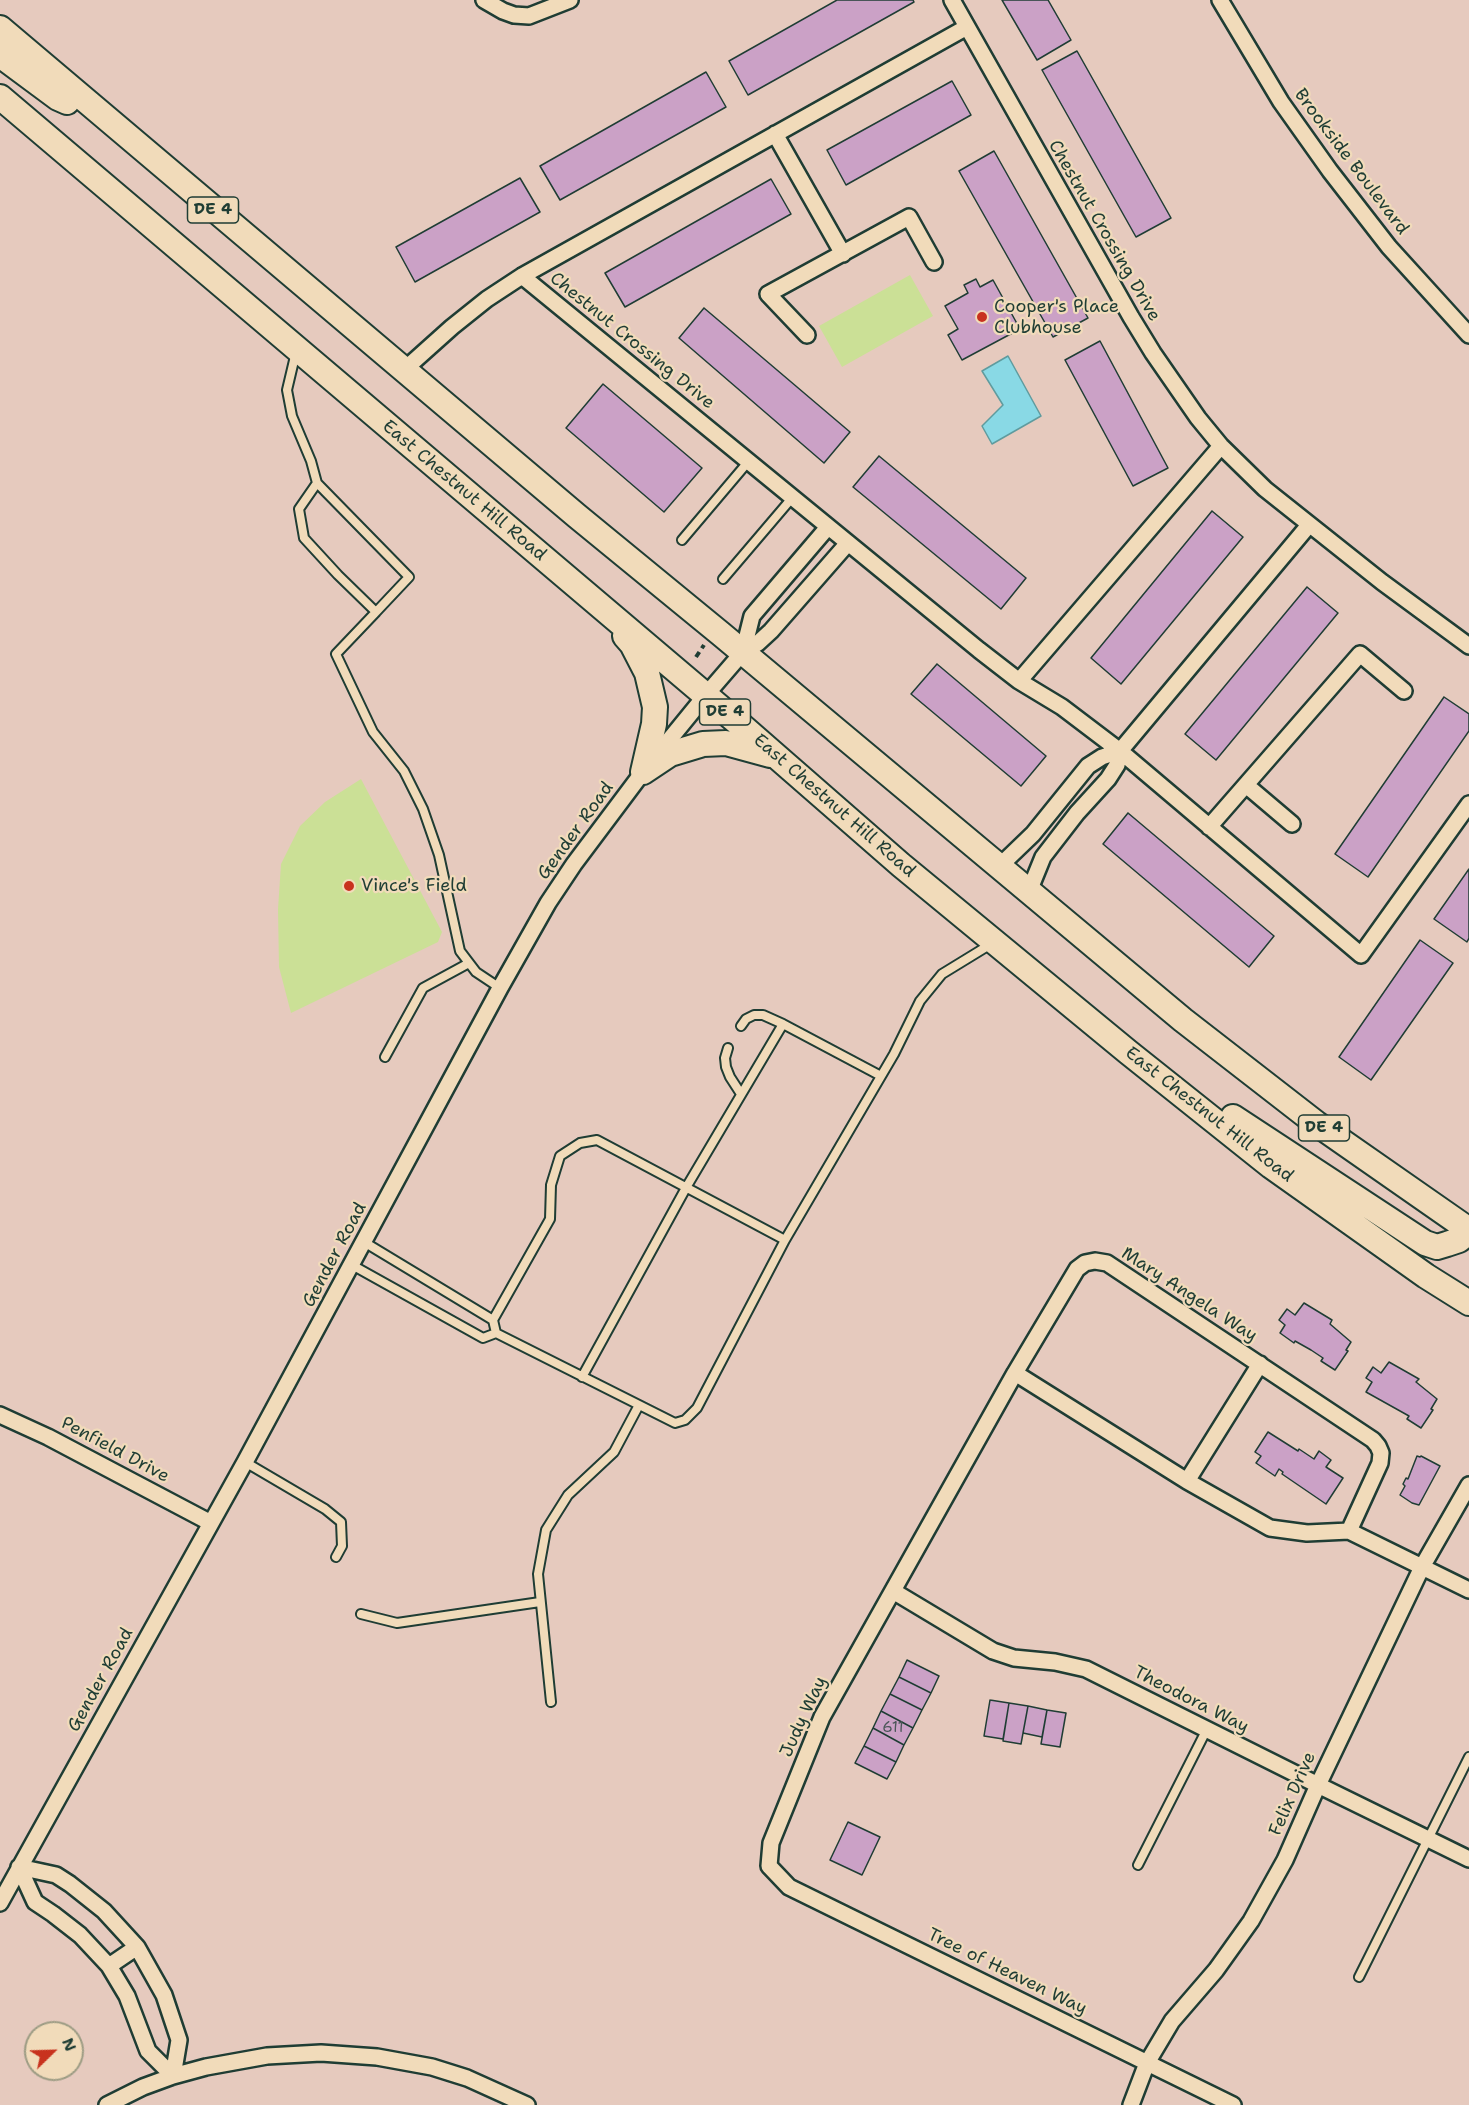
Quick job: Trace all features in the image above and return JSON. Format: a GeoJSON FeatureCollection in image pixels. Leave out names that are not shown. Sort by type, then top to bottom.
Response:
{"type":"FeatureCollection","features":[{"type":"Feature","properties":{"kind":"main road","name":"DE 4"},"geometry":{"type":"LineString","coordinates":[[0,28],[577,516],[1184,1020],[1317,1124],[1469,1231]]}},
{"type":"Feature","properties":{"kind":"main road"},"geometry":{"type":"LineString","coordinates":[[0,55],[58,98],[107,120]]}},
{"type":"Feature","properties":{"kind":"main road","name":"East Chestnut Hill Road"},"geometry":{"type":"LineString","coordinates":[[0,97],[297,347],[901,865],[1271,1166],[1426,1276],[1469,1303]]}},
{"type":"Feature","properties":{"kind":"main road"},"geometry":{"type":"LineString","coordinates":[[596,602],[632,644],[647,673],[655,707],[654,724],[643,772]]}},
{"type":"Feature","properties":{"kind":"main road"},"geometry":{"type":"LineString","coordinates":[[643,772],[670,754],[703,744],[726,744],[777,757]]}},
{"type":"Feature","properties":{"kind":"main road"},"geometry":{"type":"LineString","coordinates":[[1179,1092],[1226,1112],[1425,1243],[1437,1247],[1459,1240],[1469,1231]]}},
{"type":"Feature","properties":{"kind":"street"},"geometry":{"type":"LineString","coordinates":[[484,0],[514,15],[529,16],[570,0]]}},
{"type":"Feature","properties":{"kind":"street","name":"Chestnut Crossing Drive"},"geometry":{"type":"LineString","coordinates":[[952,0],[1142,335],[1175,388],[1221,446],[1265,489],[1309,525],[1469,646]]}},
{"type":"Feature","properties":{"kind":"street","name":"Brookside Boulevard"},"geometry":{"type":"LineString","coordinates":[[1220,0],[1281,102],[1330,171],[1389,247],[1469,335]]}},
{"type":"Feature","properties":{"kind":"street","name":"Chestnut Crossing Drive"},"geometry":{"type":"LineString","coordinates":[[404,370],[461,320],[522,276],[967,27]]}},
{"type":"Feature","properties":{"kind":"street"},"geometry":{"type":"LineString","coordinates":[[775,134],[843,254]]}},
{"type":"Feature","properties":{"kind":"street"},"geometry":{"type":"LineString","coordinates":[[807,335],[768,294],[909,217],[934,262]]}},
{"type":"Feature","properties":{"kind":"street","name":"Chestnut Crossing Drive"},"geometry":{"type":"LineString","coordinates":[[522,276],[1019,681],[1062,707],[1120,751],[1361,955],[1469,804]]}},
{"type":"Feature","properties":{"kind":"street"},"geometry":{"type":"LineString","coordinates":[[1019,681],[1221,446]]}},
{"type":"Feature","properties":{"kind":"street"},"geometry":{"type":"LineString","coordinates":[[996,865],[1006,860],[1033,834],[1088,766],[1102,757],[1120,751],[1309,525]]}},
{"type":"Feature","properties":{"kind":"street"},"geometry":{"type":"LineString","coordinates":[[743,652],[753,615],[828,527]]}},
{"type":"Feature","properties":{"kind":"street"},"geometry":{"type":"LineString","coordinates":[[743,652],[758,643],[771,631],[848,543]]}},
{"type":"Feature","properties":{"kind":"street","name":"Gender Road"},"geometry":{"type":"LineString","coordinates":[[0,1903],[245,1462],[525,942],[574,864],[643,772],[743,652]]}},
{"type":"Feature","properties":{"kind":"street"},"geometry":{"type":"LineString","coordinates":[[1209,827],[1360,654],[1404,691]]}},
{"type":"Feature","properties":{"kind":"street"},"geometry":{"type":"LineString","coordinates":[[1032,895],[1032,884],[1043,857],[1077,813],[1108,779],[1118,765],[1120,751]]}},
{"type":"Feature","properties":{"kind":"street"},"geometry":{"type":"LineString","coordinates":[[1246,785],[1292,824]]}},
{"type":"Feature","properties":{"kind":"street","name":"Mary Angela Way"},"geometry":{"type":"LineString","coordinates":[[894,1591],[1015,1373],[1077,1269],[1085,1263],[1095,1261],[1107,1263],[1373,1440],[1381,1453],[1380,1463],[1348,1531]]}},
{"type":"Feature","properties":{"kind":"street"},"geometry":{"type":"LineString","coordinates":[[1187,1481],[1260,1364]]}},
{"type":"Feature","properties":{"kind":"street"},"geometry":{"type":"LineString","coordinates":[[1015,1373],[1187,1481],[1270,1528],[1307,1533],[1348,1531],[1469,1590]]}},
{"type":"Feature","properties":{"kind":"street","name":"Penfield Drive"},"geometry":{"type":"LineString","coordinates":[[0,1415],[58,1442],[211,1523]]}},
{"type":"Feature","properties":{"kind":"street","name":"Felix Drive"},"geometry":{"type":"LineString","coordinates":[[1131,2105],[1147,2063],[1172,2021],[1216,1970],[1251,1921],[1286,1860],[1318,1785],[1422,1567],[1469,1485]]}},
{"type":"Feature","properties":{"kind":"street","name":"Theodora Way"},"geometry":{"type":"LineString","coordinates":[[894,1591],[993,1650],[1014,1658],[1055,1662],[1086,1669],[1469,1859]]}},
{"type":"Feature","properties":{"kind":"street","name":"Judy Way"},"geometry":{"type":"LineString","coordinates":[[769,1866],[771,1843],[822,1718],[894,1591]]}},
{"type":"Feature","properties":{"kind":"street","name":"Tree of Heaven Way"},"geometry":{"type":"LineString","coordinates":[[769,1866],[789,1887],[1233,2105]]}},
{"type":"Feature","properties":{"kind":"street"},"geometry":{"type":"LineString","coordinates":[[19,1867],[56,1875],[70,1884],[104,1911],[136,1947],[164,1995],[179,2040],[173,2076]]}},
{"type":"Feature","properties":{"kind":"street"},"geometry":{"type":"LineString","coordinates":[[19,1867],[35,1902],[80,1935],[109,1966],[126,1996],[148,2051],[173,2076]]}},
{"type":"Feature","properties":{"kind":"street"},"geometry":{"type":"LineString","coordinates":[[109,1966],[136,1947]]}},
{"type":"Feature","properties":{"kind":"street"},"geometry":{"type":"LineString","coordinates":[[107,2105],[173,2076],[206,2067],[267,2056],[321,2053],[401,2060],[432,2067],[467,2078],[527,2105]]}},
{"type":"Feature","properties":{"kind":"lane"},"geometry":{"type":"LineString","coordinates":[[297,347],[287,390],[292,416],[311,461],[317,483],[409,577],[336,654],[373,732],[404,771],[423,809],[439,855],[460,951],[476,972],[500,988]]}},
{"type":"Feature","properties":{"kind":"lane"},"geometry":{"type":"LineString","coordinates":[[681,540],[748,462]]}},
{"type":"Feature","properties":{"kind":"lane"},"geometry":{"type":"LineString","coordinates":[[317,483],[299,509],[304,538],[376,612]]}},
{"type":"Feature","properties":{"kind":"lane"},"geometry":{"type":"LineString","coordinates":[[723,579],[792,498]]}},
{"type":"Feature","properties":{"kind":"lane"},"geometry":{"type":"LineString","coordinates":[[352,1265],[483,1338],[496,1333],[675,1424],[686,1420],[697,1408],[785,1240],[881,1076],[920,1000],[942,974],[994,941]]}},
{"type":"Feature","properties":{"kind":"lane"},"geometry":{"type":"LineString","coordinates":[[385,1057],[423,988],[469,963]]}},
{"type":"Feature","properties":{"kind":"lane"},"geometry":{"type":"LineString","coordinates":[[741,1026],[746,1019],[754,1015],[763,1015],[881,1076]]}},
{"type":"Feature","properties":{"kind":"lane"},"geometry":{"type":"LineString","coordinates":[[582,1377],[687,1186],[783,1024]]}},
{"type":"Feature","properties":{"kind":"lane"},"geometry":{"type":"LineString","coordinates":[[728,1048],[725,1058],[726,1067],[741,1094]]}},
{"type":"Feature","properties":{"kind":"lane"},"geometry":{"type":"LineString","coordinates":[[496,1333],[493,1320],[550,1220],[551,1185],[560,1156],[580,1143],[597,1140],[785,1240]]}},
{"type":"Feature","properties":{"kind":"lane"},"geometry":{"type":"LineString","coordinates":[[364,1242],[493,1320]]}},
{"type":"Feature","properties":{"kind":"lane"},"geometry":{"type":"LineString","coordinates":[[551,1702],[538,1574],[546,1530],[568,1496],[614,1452],[639,1405]]}},
{"type":"Feature","properties":{"kind":"lane"},"geometry":{"type":"LineString","coordinates":[[245,1462],[325,1509],[341,1522],[342,1546],[336,1557]]}},
{"type":"Feature","properties":{"kind":"lane"},"geometry":{"type":"LineString","coordinates":[[361,1614],[397,1623],[540,1602]]}},
{"type":"Feature","properties":{"kind":"lane"},"geometry":{"type":"LineString","coordinates":[[1138,1865],[1207,1729]]}},
{"type":"Feature","properties":{"kind":"lane"},"geometry":{"type":"LineString","coordinates":[[1359,1977],[1469,1757]]}},
{"type":"Feature","properties":{"kind":"path"},"geometry":{"type":"LineString","coordinates":[[696,657],[704,645]]}},
{"type":"Feature","properties":{"kind":"green space"},"geometry":{"type":"Polygon","coordinates":[[[910,275],[933,316],[842,367],[819,326],[910,275]]]}},
{"type":"Feature","properties":{"kind":"green space","name":"Vince's Field"},"geometry":{"type":"Polygon","coordinates":[[[361,779],[442,932],[438,942],[291,1013],[279,967],[278,909],[281,864],[300,826],[325,802],[361,779]]]}},
{"type":"Feature","properties":{"kind":"water"},"geometry":{"type":"Polygon","coordinates":[[[1008,356],[1041,416],[992,444],[982,426],[1003,405],[982,371],[1008,356]]]}},
{"type":"Feature","properties":{"kind":"building"},"geometry":{"type":"Polygon","coordinates":[[[837,0],[913,0],[914,2],[748,95],[729,61],[837,0]]]}},
{"type":"Feature","properties":{"kind":"building"},"geometry":{"type":"Polygon","coordinates":[[[1002,0],[1048,0],[1071,40],[1037,60],[1002,0]]]}},
{"type":"Feature","properties":{"kind":"building"},"geometry":{"type":"Polygon","coordinates":[[[1077,51],[1171,218],[1136,237],[1042,70],[1077,51]]]}},
{"type":"Feature","properties":{"kind":"building"},"geometry":{"type":"Polygon","coordinates":[[[706,72],[726,107],[560,200],[540,166],[706,72]]]}},
{"type":"Feature","properties":{"kind":"building"},"geometry":{"type":"Polygon","coordinates":[[[952,81],[971,115],[846,185],[827,150],[952,81]]]}},
{"type":"Feature","properties":{"kind":"building"},"geometry":{"type":"Polygon","coordinates":[[[994,151],[1088,318],[1053,337],[959,171],[994,151]]]}},
{"type":"Feature","properties":{"kind":"building"},"geometry":{"type":"Polygon","coordinates":[[[520,178],[540,212],[415,282],[396,247],[520,178]]]}},
{"type":"Feature","properties":{"kind":"building"},"geometry":{"type":"Polygon","coordinates":[[[771,179],[791,214],[625,307],[605,273],[771,179]]]}},
{"type":"Feature","properties":{"kind":"building","name":"Cooper's Place Clubhouse"},"geometry":{"type":"Polygon","coordinates":[[[976,279],[980,287],[993,280],[1020,329],[962,360],[948,335],[958,329],[945,306],[968,293],[964,285],[976,279]]]}},
{"type":"Feature","properties":{"kind":"building"},"geometry":{"type":"Polygon","coordinates":[[[704,308],[850,432],[824,463],[679,338],[704,308]]]}},
{"type":"Feature","properties":{"kind":"building"},"geometry":{"type":"Polygon","coordinates":[[[1100,341],[1168,468],[1133,486],[1065,360],[1100,341]]]}},
{"type":"Feature","properties":{"kind":"building"},"geometry":{"type":"Polygon","coordinates":[[[603,384],[702,468],[664,512],[566,428],[603,384]]]}},
{"type":"Feature","properties":{"kind":"building"},"geometry":{"type":"Polygon","coordinates":[[[879,456],[1026,578],[1001,609],[853,487],[879,456]]]}},
{"type":"Feature","properties":{"kind":"building"},"geometry":{"type":"Polygon","coordinates":[[[1212,511],[1243,537],[1121,684],[1091,658],[1212,511]]]}},
{"type":"Feature","properties":{"kind":"building"},"geometry":{"type":"Polygon","coordinates":[[[1307,587],[1338,613],[1216,760],[1185,734],[1307,587]]]}},
{"type":"Feature","properties":{"kind":"building"},"geometry":{"type":"Polygon","coordinates":[[[937,664],[1046,756],[1021,786],[911,694],[937,664]]]}},
{"type":"Feature","properties":{"kind":"building"},"geometry":{"type":"Polygon","coordinates":[[[1444,697],[1469,714],[1469,731],[1368,877],[1335,854],[1444,697]]]}},
{"type":"Feature","properties":{"kind":"building"},"geometry":{"type":"Polygon","coordinates":[[[1128,813],[1274,936],[1249,967],[1103,844],[1128,813]]]}},
{"type":"Feature","properties":{"kind":"building"},"geometry":{"type":"Polygon","coordinates":[[[1469,869],[1469,938],[1467,942],[1434,919],[1469,869]]]}},
{"type":"Feature","properties":{"kind":"building"},"geometry":{"type":"Polygon","coordinates":[[[1420,940],[1453,963],[1371,1080],[1339,1057],[1420,940]]]}},
{"type":"Feature","properties":{"kind":"building"},"geometry":{"type":"Polygon","coordinates":[[[1304,1303],[1332,1320],[1330,1324],[1351,1342],[1346,1350],[1348,1351],[1335,1370],[1321,1361],[1323,1358],[1280,1333],[1285,1325],[1279,1320],[1287,1309],[1295,1315],[1304,1303]]]}},
{"type":"Feature","properties":{"kind":"building"},"geometry":{"type":"Polygon","coordinates":[[[1389,1362],[1419,1379],[1416,1382],[1437,1399],[1431,1409],[1433,1410],[1421,1428],[1407,1419],[1409,1416],[1366,1392],[1372,1382],[1366,1378],[1373,1367],[1381,1373],[1389,1362]]]}},
{"type":"Feature","properties":{"kind":"building"},"geometry":{"type":"Polygon","coordinates":[[[1268,1432],[1314,1459],[1319,1451],[1331,1460],[1326,1467],[1343,1478],[1326,1504],[1282,1474],[1283,1472],[1279,1469],[1275,1476],[1256,1463],[1261,1456],[1255,1452],[1268,1432]]]}},
{"type":"Feature","properties":{"kind":"building"},"geometry":{"type":"Polygon","coordinates":[[[1417,1456],[1440,1466],[1419,1505],[1400,1495],[1417,1456]]]}},
{"type":"Feature","properties":{"kind":"building"},"geometry":{"type":"Polygon","coordinates":[[[907,1660],[939,1676],[931,1693],[899,1677],[907,1660]]]}},
{"type":"Feature","properties":{"kind":"building"},"geometry":{"type":"Polygon","coordinates":[[[899,1677],[931,1693],[922,1710],[890,1694],[899,1677]]]}},
{"type":"Feature","properties":{"kind":"building"},"geometry":{"type":"Polygon","coordinates":[[[890,1694],[922,1710],[913,1728],[881,1711],[890,1694]]]}},
{"type":"Feature","properties":{"kind":"building"},"geometry":{"type":"Polygon","coordinates":[[[990,1700],[1009,1703],[1003,1739],[984,1736],[990,1700]]]}},
{"type":"Feature","properties":{"kind":"building"},"geometry":{"type":"Polygon","coordinates":[[[1009,1703],[1028,1706],[1021,1744],[1003,1741],[1009,1703]]]}},
{"type":"Feature","properties":{"kind":"building"},"geometry":{"type":"Polygon","coordinates":[[[1028,1706],[1047,1710],[1042,1737],[1023,1733],[1028,1706]]]}},
{"type":"Feature","properties":{"kind":"building"},"geometry":{"type":"Polygon","coordinates":[[[1047,1710],[1066,1713],[1060,1747],[1041,1744],[1047,1710]]]}},
{"type":"Feature","properties":{"kind":"building"},"geometry":{"type":"Polygon","coordinates":[[[881,1711],[913,1728],[904,1745],[873,1728],[881,1711]]]}},
{"type":"Feature","properties":{"kind":"building"},"geometry":{"type":"Polygon","coordinates":[[[873,1728],[904,1745],[896,1762],[864,1746],[873,1728]]]}},
{"type":"Feature","properties":{"kind":"building"},"geometry":{"type":"Polygon","coordinates":[[[864,1746],[896,1762],[887,1779],[855,1763],[864,1746]]]}},
{"type":"Feature","properties":{"kind":"building"},"geometry":{"type":"Polygon","coordinates":[[[848,1822],[880,1837],[862,1875],[830,1860],[848,1822]]]}},
{"type":"Feature","properties":{"kind":"place","name":"Cooper's Place Clubhouse"},"geometry":{"type":"Point","coordinates":[982,317]}},
{"type":"Feature","properties":{"kind":"place","name":"Vince's Field"},"geometry":{"type":"Point","coordinates":[349,886]}}]}
